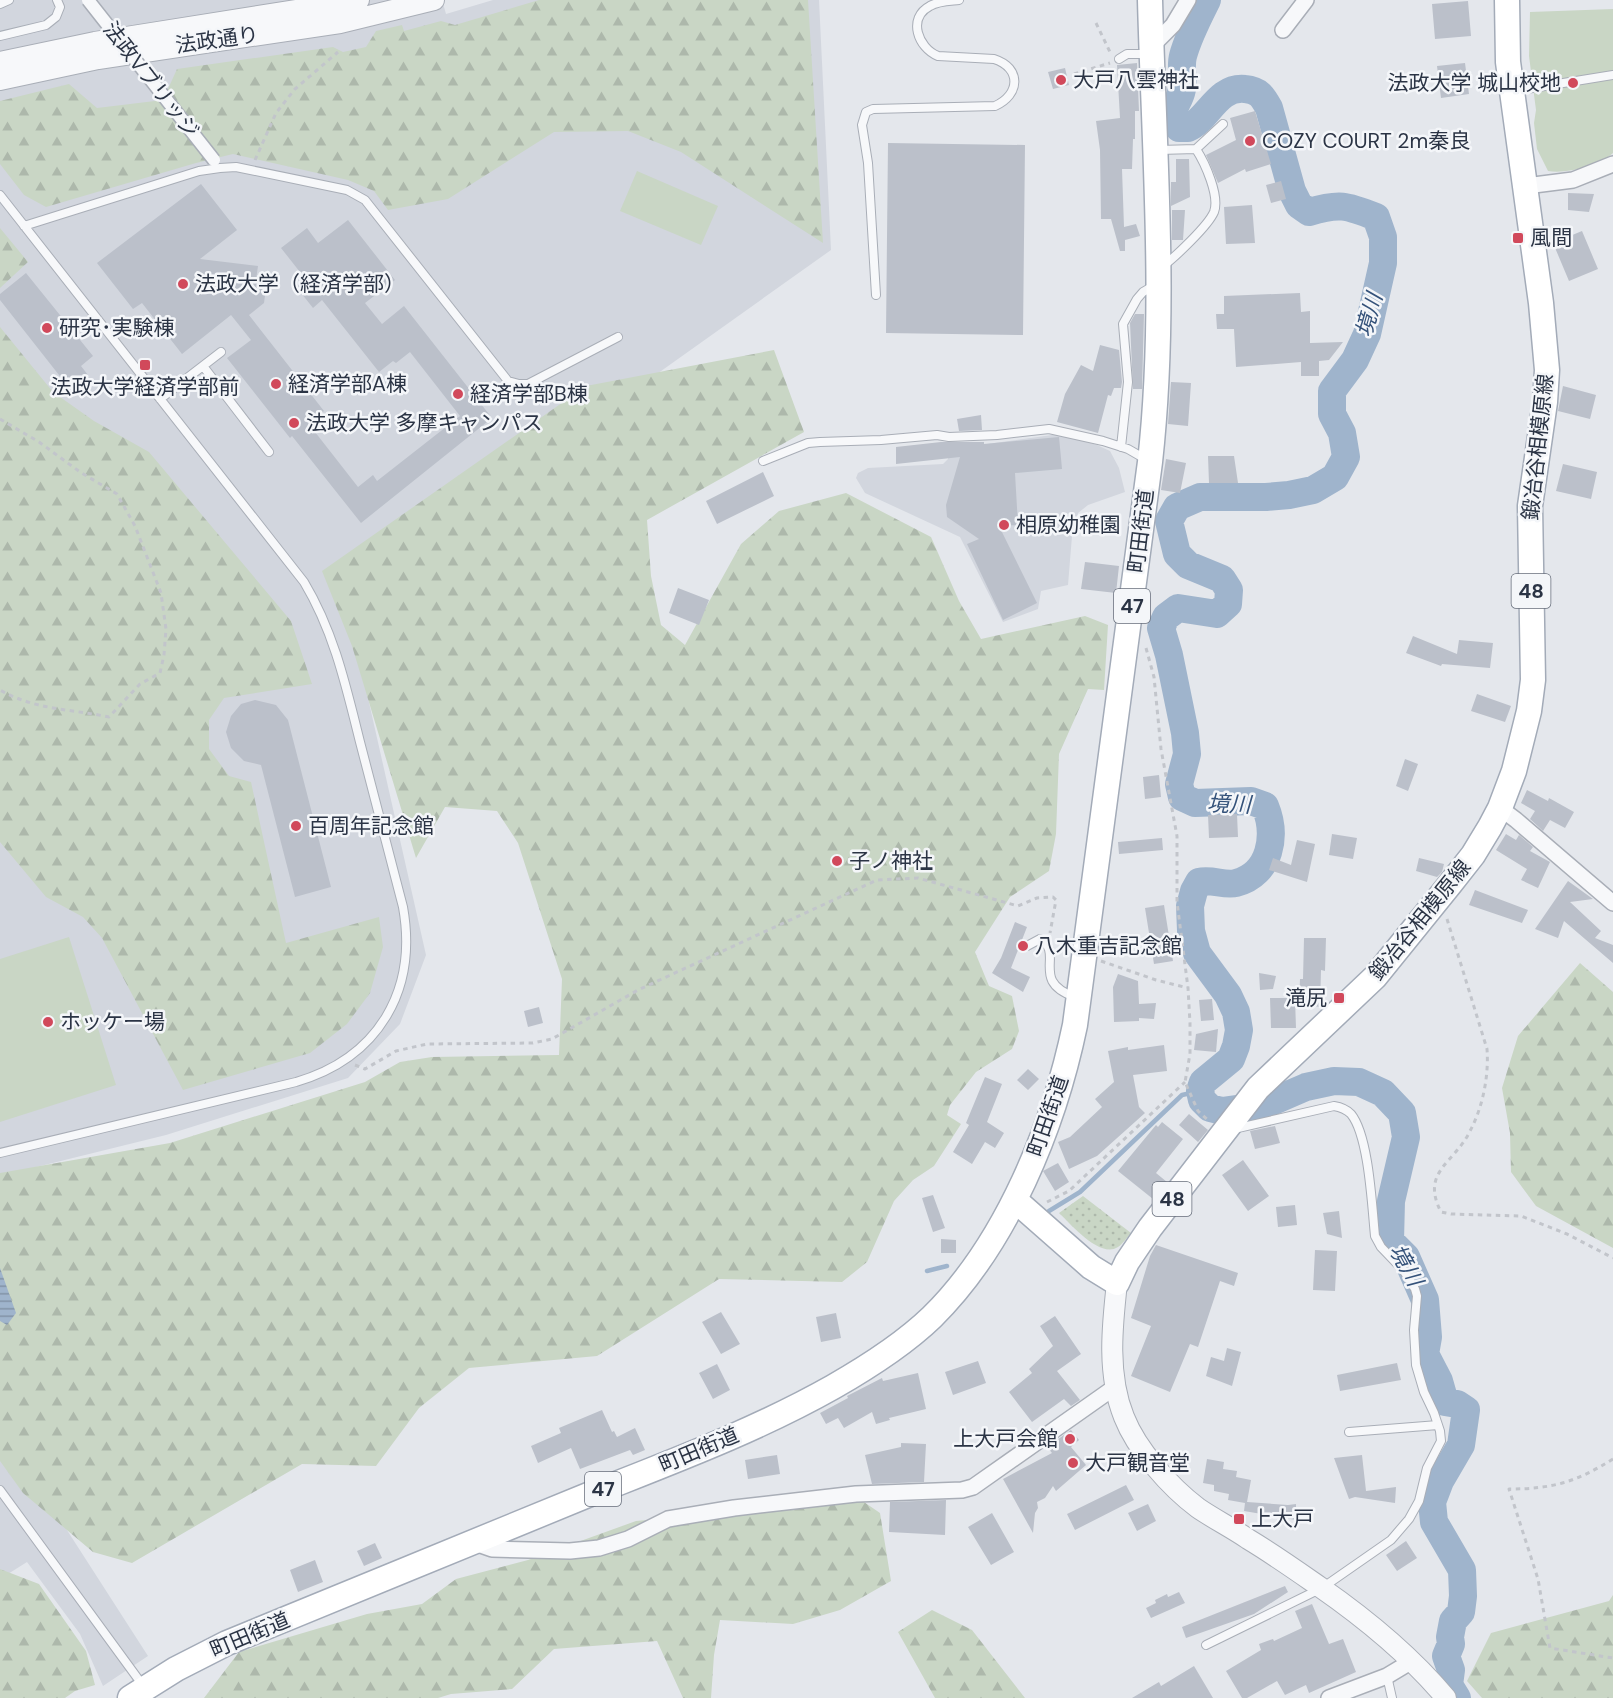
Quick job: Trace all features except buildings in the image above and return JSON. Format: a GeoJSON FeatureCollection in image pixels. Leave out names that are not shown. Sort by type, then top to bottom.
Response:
{"type":"FeatureCollection","features":[{"type":"Feature","properties":{"kind":"main road","name":"鍛冶谷相模原線"},"geometry":{"type":"LineString","coordinates":[[1227,1125],[1258,1088],[1375,977],[1439,899],[1473,855],[1500,808],[1514,771],[1532,695],[1534,650],[1530,506],[1545,402],[1547,370],[1543,314],[1511,92],[1507,0]]}},
{"type":"Feature","properties":{"kind":"main road","name":"町田街道"},"geometry":{"type":"LineString","coordinates":[[137,1693],[176,1668],[227,1643],[715,1444],[809,1400],[865,1369],[919,1329],[947,1301],[1003,1223],[1023,1206],[1030,1167],[1056,1098],[1071,1047],[1150,462],[1158,375],[1158,277],[1151,51],[1146,2]]}},
{"type":"Feature","properties":{"kind":"main road","name":"48"},"geometry":{"type":"LineString","coordinates":[[1117,1283],[1127,1262],[1150,1228],[1227,1125]]}},
{"type":"Feature","properties":{"kind":"main road"},"geometry":{"type":"LineString","coordinates":[[1023,1206],[1091,1267],[1117,1283]]}},
{"type":"Feature","properties":{"kind":"street","name":"法政Vブリッジ"},"geometry":{"type":"LineString","coordinates":[[88,0],[214,160]]}},
{"type":"Feature","properties":{"kind":"street","name":"法政通り"},"geometry":{"type":"LineString","coordinates":[[0,62],[94,42],[359,0]]}},
{"type":"Feature","properties":{"kind":"street","name":"法政通り"},"geometry":{"type":"LineString","coordinates":[[0,81],[98,59],[263,16],[340,23],[435,0]]}},
{"type":"Feature","properties":{"kind":"street"},"geometry":{"type":"LineString","coordinates":[[1151,51],[1173,25],[1188,0]]}},
{"type":"Feature","properties":{"kind":"street"},"geometry":{"type":"LineString","coordinates":[[1283,30],[1306,0]]}},
{"type":"Feature","properties":{"kind":"street"},"geometry":{"type":"LineString","coordinates":[[1526,186],[1573,180],[1613,164]]}},
{"type":"Feature","properties":{"kind":"street"},"geometry":{"type":"LineString","coordinates":[[1500,808],[1613,903]]}},
{"type":"Feature","properties":{"kind":"street"},"geometry":{"type":"LineString","coordinates":[[1117,1283],[1112,1364],[1115,1387],[1134,1438],[1147,1456],[1196,1506],[1322,1588],[1380,1632],[1412,1661],[1446,1698]]}},
{"type":"Feature","properties":{"kind":"street"},"geometry":{"type":"LineString","coordinates":[[472,1542],[492,1549],[570,1551],[599,1548],[628,1539],[668,1518],[856,1494],[962,1490],[973,1487],[1115,1387]]}},
{"type":"Feature","properties":{"kind":"street"},"geometry":{"type":"LineString","coordinates":[[1329,1698],[1387,1676],[1412,1661]]}},
{"type":"Feature","properties":{"kind":"lane"},"geometry":{"type":"LineString","coordinates":[[0,4],[9,0]]}},
{"type":"Feature","properties":{"kind":"lane"},"geometry":{"type":"LineString","coordinates":[[0,36],[46,25],[56,17],[60,7],[57,0]]}},
{"type":"Feature","properties":{"kind":"lane"},"geometry":{"type":"LineString","coordinates":[[876,295],[868,163],[862,125],[866,112],[995,106],[1011,95],[1014,86],[1009,67],[1003,62],[994,59],[938,56],[930,53],[920,42],[917,26],[923,11],[930,6],[959,0]]}},
{"type":"Feature","properties":{"kind":"lane"},"geometry":{"type":"LineString","coordinates":[[1119,59],[1127,54],[1151,51]]}},
{"type":"Feature","properties":{"kind":"lane"},"geometry":{"type":"LineString","coordinates":[[1511,92],[1613,75]]}},
{"type":"Feature","properties":{"kind":"lane"},"geometry":{"type":"LineString","coordinates":[[1154,150],[1196,149],[1223,124]]}},
{"type":"Feature","properties":{"kind":"lane"},"geometry":{"type":"LineString","coordinates":[[1121,447],[1128,382],[1123,324],[1137,299],[1184,249],[1215,209],[1213,186],[1196,149]]}},
{"type":"Feature","properties":{"kind":"lane"},"geometry":{"type":"LineString","coordinates":[[24,226],[199,171],[236,167],[347,190],[365,200],[508,381],[528,384],[618,337]]}},
{"type":"Feature","properties":{"kind":"lane"},"geometry":{"type":"LineString","coordinates":[[0,195],[304,582],[318,605],[342,669],[403,907],[407,945],[402,978],[391,1009],[370,1037],[344,1061],[314,1077],[0,1153]]}},
{"type":"Feature","properties":{"kind":"lane"},"geometry":{"type":"LineString","coordinates":[[160,399],[221,352]]}},
{"type":"Feature","properties":{"kind":"lane"},"geometry":{"type":"LineString","coordinates":[[203,366],[269,452]]}},
{"type":"Feature","properties":{"kind":"lane"},"geometry":{"type":"LineString","coordinates":[[763,461],[808,443],[937,435],[949,437],[997,435],[1049,429],[1121,447],[1150,462]]}},
{"type":"Feature","properties":{"kind":"lane"},"geometry":{"type":"LineString","coordinates":[[1027,946],[1040,939],[1048,945],[1050,950],[1049,973],[1053,984],[1060,992],[1079,999]]}},
{"type":"Feature","properties":{"kind":"lane"},"geometry":{"type":"LineString","coordinates":[[1206,1645],[1322,1588],[1383,1546],[1409,1519],[1419,1501],[1427,1468],[1441,1441],[1438,1425],[1416,1365],[1414,1330],[1417,1296],[1404,1271],[1381,1247],[1375,1236],[1365,1152],[1351,1114],[1334,1106],[1227,1125]]}},
{"type":"Feature","properties":{"kind":"lane"},"geometry":{"type":"LineString","coordinates":[[1349,1432],[1438,1425]]}},
{"type":"Feature","properties":{"kind":"lane"},"geometry":{"type":"LineString","coordinates":[[0,1490],[137,1693]]}},
{"type":"Feature","properties":{"kind":"lane"},"geometry":{"type":"LineString","coordinates":[[1387,1676],[1392,1698]]}},
{"type":"Feature","properties":{"kind":"path"},"geometry":{"type":"LineString","coordinates":[[1096,23],[1108,50]]}},
{"type":"Feature","properties":{"kind":"path"},"geometry":{"type":"LineString","coordinates":[[251,170],[276,112],[295,88],[338,52]]}},
{"type":"Feature","properties":{"kind":"path"},"geometry":{"type":"LineString","coordinates":[[1074,74],[1093,69]]}},
{"type":"Feature","properties":{"kind":"path"},"geometry":{"type":"LineString","coordinates":[[0,419],[117,494],[135,526],[161,593],[166,629],[160,673],[140,684],[110,717],[42,707],[0,690]]}},
{"type":"Feature","properties":{"kind":"path"},"geometry":{"type":"LineString","coordinates":[[1144,642],[1154,677],[1161,749],[1177,836],[1177,902],[1188,988],[1190,1054],[1185,1082],[1198,1111],[1227,1125]]}},
{"type":"Feature","properties":{"kind":"path"},"geometry":{"type":"LineString","coordinates":[[344,1061],[365,1069],[396,1051],[427,1044],[533,1043],[552,1039],[638,990],[877,880],[918,878],[1018,906],[1037,898],[1053,897],[1056,900],[1048,945]]}},
{"type":"Feature","properties":{"kind":"path"},"geometry":{"type":"LineString","coordinates":[[1439,899],[1487,1049],[1488,1069],[1470,1132],[1438,1174],[1433,1188],[1435,1199],[1442,1212],[1451,1214],[1521,1216],[1567,1234],[1613,1258]]}},
{"type":"Feature","properties":{"kind":"path"},"geometry":{"type":"LineString","coordinates":[[1085,956],[1156,980],[1188,988]]}},
{"type":"Feature","properties":{"kind":"path"},"geometry":{"type":"LineString","coordinates":[[1023,1206],[1069,1191],[1185,1082]]}},
{"type":"Feature","properties":{"kind":"path"},"geometry":{"type":"LineString","coordinates":[[1613,1459],[1589,1474],[1570,1482],[1539,1489],[1509,1489],[1538,1579],[1551,1648],[1613,1658]]}},
{"type":"Feature","properties":{"kind":"shaded area","name":"法政大学 多摩キャンパス"},"geometry":{"type":"Polygon","coordinates":[[[0,0],[442,0],[446,14],[493,0],[819,0],[831,250],[345,596],[426,955],[400,1024],[348,1078],[166,1135],[0,1176],[0,0]]]}},
{"type":"Feature","properties":{"kind":"shaded area","name":"相原幼稚園"},"geometry":{"type":"Polygon","coordinates":[[[1059,434],[1110,451],[1119,468],[1125,492],[1088,505],[1078,513],[1072,536],[1068,585],[1041,591],[1038,609],[1003,622],[960,537],[865,493],[856,478],[858,473],[868,468],[943,464],[948,459],[948,443],[987,444],[1059,434]]]}},
{"type":"Feature","properties":{"kind":"shaded area"},"geometry":{"type":"Polygon","coordinates":[[[0,1436],[65,1527],[148,1656],[103,1686],[80,1634],[27,1562],[0,1579],[0,1436]]]}},
{"type":"Feature","properties":{"kind":"green space"},"geometry":{"type":"Polygon","coordinates":[[[539,0],[808,0],[823,243],[681,152],[628,131],[554,132],[448,199],[388,210],[374,191],[348,180],[233,154],[46,207],[24,195],[0,164],[0,101],[69,84],[97,108],[163,100],[177,69],[333,47],[343,52],[366,47],[376,31],[402,25],[404,31],[441,21],[455,25],[539,0]]]}},
{"type":"Feature","properties":{"kind":"green space","name":"法政大学 城山校地"},"geometry":{"type":"Polygon","coordinates":[[[1613,9],[1613,153],[1600,162],[1582,168],[1548,171],[1537,149],[1534,123],[1536,110],[1529,56],[1530,12],[1613,9]]]}},
{"type":"Feature","properties":{"kind":"green space"},"geometry":{"type":"Polygon","coordinates":[[[637,171],[718,206],[701,245],[620,211],[637,171]]]}},
{"type":"Feature","properties":{"kind":"green space"},"geometry":{"type":"Polygon","coordinates":[[[0,228],[28,262],[0,288],[0,228]]]}},
{"type":"Feature","properties":{"kind":"green space"},"geometry":{"type":"Polygon","coordinates":[[[0,327],[53,392],[94,421],[149,452],[291,621],[312,684],[224,698],[209,720],[209,749],[229,776],[251,782],[286,943],[379,917],[383,947],[370,993],[347,1024],[310,1053],[183,1090],[102,938],[83,917],[46,897],[0,842],[0,327]]]}},
{"type":"Feature","properties":{"kind":"green space"},"geometry":{"type":"Polygon","coordinates":[[[774,350],[804,432],[647,520],[651,576],[661,625],[685,645],[741,544],[779,511],[846,493],[931,537],[959,601],[981,639],[1085,616],[1108,625],[1104,690],[1088,689],[1059,754],[1056,834],[1049,871],[1010,897],[975,952],[989,986],[1012,996],[1019,1031],[1012,1049],[976,1072],[950,1105],[947,1115],[961,1124],[934,1166],[913,1180],[894,1201],[867,1262],[842,1282],[719,1279],[597,1356],[469,1368],[419,1408],[376,1466],[302,1464],[132,1563],[93,1552],[23,1493],[0,1461],[0,1173],[170,1143],[365,1082],[400,1062],[432,1057],[559,1055],[562,979],[518,843],[497,811],[445,807],[416,858],[352,646],[322,571],[586,386],[774,350]]]}},
{"type":"Feature","properties":{"kind":"green space","name":"ホッケー場"},"geometry":{"type":"Polygon","coordinates":[[[69,937],[116,1085],[0,1122],[0,959],[69,937]]]}},
{"type":"Feature","properties":{"kind":"green space"},"geometry":{"type":"Polygon","coordinates":[[[1580,963],[1613,992],[1613,1248],[1536,1206],[1511,1172],[1510,1133],[1502,1088],[1518,1036],[1580,963]]]}},
{"type":"Feature","properties":{"kind":"green space"},"geometry":{"type":"Polygon","coordinates":[[[1083,1196],[1131,1233],[1120,1246],[1111,1249],[1095,1244],[1086,1239],[1059,1213],[1083,1196]]]}},
{"type":"Feature","properties":{"kind":"green space"},"geometry":{"type":"Polygon","coordinates":[[[861,1500],[880,1513],[891,1581],[840,1610],[793,1624],[720,1620],[714,1655],[711,1698],[683,1698],[657,1641],[554,1649],[512,1689],[451,1694],[438,1698],[204,1698],[239,1652],[367,1614],[422,1604],[456,1579],[528,1560],[636,1521],[861,1500]]]}},
{"type":"Feature","properties":{"kind":"green space"},"geometry":{"type":"Polygon","coordinates":[[[0,1569],[39,1584],[86,1651],[95,1685],[75,1691],[65,1698],[0,1698],[0,1569]]]}},
{"type":"Feature","properties":{"kind":"green space"},"geometry":{"type":"Polygon","coordinates":[[[1613,1595],[1613,1698],[1482,1698],[1467,1681],[1491,1633],[1609,1601],[1613,1595]]]}},
{"type":"Feature","properties":{"kind":"green space"},"geometry":{"type":"Polygon","coordinates":[[[932,1610],[972,1630],[1025,1698],[935,1698],[898,1632],[932,1610]]]}},
{"type":"Feature","properties":{"kind":"water"},"geometry":{"type":"Polygon","coordinates":[[[0,1268],[16,1313],[7,1325],[0,1321],[0,1268]]]}},
{"type":"Feature","properties":{"kind":"waterway","name":"境川"},"geometry":{"type":"LineString","coordinates":[[1207,0],[1190,35],[1183,56],[1182,89],[1173,113],[1179,128],[1188,128],[1195,124],[1220,98],[1235,89],[1257,93],[1269,108],[1292,191],[1299,205],[1309,212],[1335,206],[1357,210],[1376,217],[1383,237],[1383,263],[1367,334],[1355,360],[1332,391],[1332,414],[1342,433],[1346,457],[1335,477],[1313,490],[1289,495],[1200,497],[1177,507],[1169,521],[1177,554],[1188,565],[1222,579],[1229,590],[1228,604],[1217,614],[1178,608],[1166,617],[1161,628],[1185,733],[1187,754],[1179,784],[1182,797],[1195,803],[1251,801],[1265,806],[1270,829],[1268,852],[1257,871],[1236,883],[1199,882],[1194,891],[1190,906],[1191,931],[1197,953],[1228,995],[1236,1012],[1239,1030],[1231,1059],[1203,1082],[1200,1091],[1202,1100],[1210,1108],[1222,1111],[1264,1105],[1306,1087],[1334,1081],[1359,1082],[1383,1093],[1402,1113],[1406,1137],[1391,1201],[1390,1241],[1406,1257],[1425,1300],[1428,1337],[1425,1354],[1439,1381],[1445,1402],[1457,1404],[1466,1410],[1461,1445],[1440,1481],[1432,1502],[1434,1522],[1462,1570],[1461,1612],[1453,1621],[1451,1644],[1446,1656],[1451,1670],[1449,1685],[1457,1698]]}},
{"type":"Feature","properties":{"kind":"waterway"},"geometry":{"type":"LineString","coordinates":[[1049,1211],[1080,1192],[1182,1095],[1200,1091]]}},
{"type":"Feature","properties":{"kind":"waterway"},"geometry":{"type":"LineString","coordinates":[[927,1271],[947,1266]]}},
{"type":"Feature","properties":{"kind":"waterway","name":"境川"},"geometry":{"type":"LineString","coordinates":[[1446,1680],[1450,1676]]}},
{"type":"Feature","properties":{"kind":"place","name":"大戸八雲神社"},"geometry":{"type":"Point","coordinates":[1061,80]}},
{"type":"Feature","properties":{"kind":"place","name":"法政大学 城山校地"},"geometry":{"type":"Point","coordinates":[1573,83]}},
{"type":"Feature","properties":{"kind":"place","name":"COZY COURT 2m秦良"},"geometry":{"type":"Point","coordinates":[1250,141]}},
{"type":"Feature","properties":{"kind":"place","name":"風間"},"geometry":{"type":"Point","coordinates":[1518,238]}},
{"type":"Feature","properties":{"kind":"place","name":"法政大学（経済学部）"},"geometry":{"type":"Point","coordinates":[183,284]}},
{"type":"Feature","properties":{"kind":"place","name":"研究･実験棟"},"geometry":{"type":"Point","coordinates":[47,328]}},
{"type":"Feature","properties":{"kind":"place","name":"法政大学経済学部前"},"geometry":{"type":"Point","coordinates":[145,365]}},
{"type":"Feature","properties":{"kind":"place","name":"経済学部A棟"},"geometry":{"type":"Point","coordinates":[276,384]}},
{"type":"Feature","properties":{"kind":"place","name":"経済学部B棟"},"geometry":{"type":"Point","coordinates":[458,394]}},
{"type":"Feature","properties":{"kind":"place","name":"法政大学 多摩キャンパス"},"geometry":{"type":"Point","coordinates":[294,423]}},
{"type":"Feature","properties":{"kind":"place","name":"相原幼稚園"},"geometry":{"type":"Point","coordinates":[1004,525]}},
{"type":"Feature","properties":{"kind":"place","name":"百周年記念館"},"geometry":{"type":"Point","coordinates":[296,826]}},
{"type":"Feature","properties":{"kind":"place","name":"子ノ神社"},"geometry":{"type":"Point","coordinates":[837,861]}},
{"type":"Feature","properties":{"kind":"place","name":"八木重吉記念館"},"geometry":{"type":"Point","coordinates":[1023,946]}},
{"type":"Feature","properties":{"kind":"place","name":"滝尻"},"geometry":{"type":"Point","coordinates":[1339,998]}},
{"type":"Feature","properties":{"kind":"place","name":"ホッケー場"},"geometry":{"type":"Point","coordinates":[48,1022]}},
{"type":"Feature","properties":{"kind":"place","name":"上大戸会館"},"geometry":{"type":"Point","coordinates":[1070,1439]}},
{"type":"Feature","properties":{"kind":"place","name":"大戸観音堂"},"geometry":{"type":"Point","coordinates":[1073,1463]}},
{"type":"Feature","properties":{"kind":"place","name":"上大戸"},"geometry":{"type":"Point","coordinates":[1239,1519]}}]}
